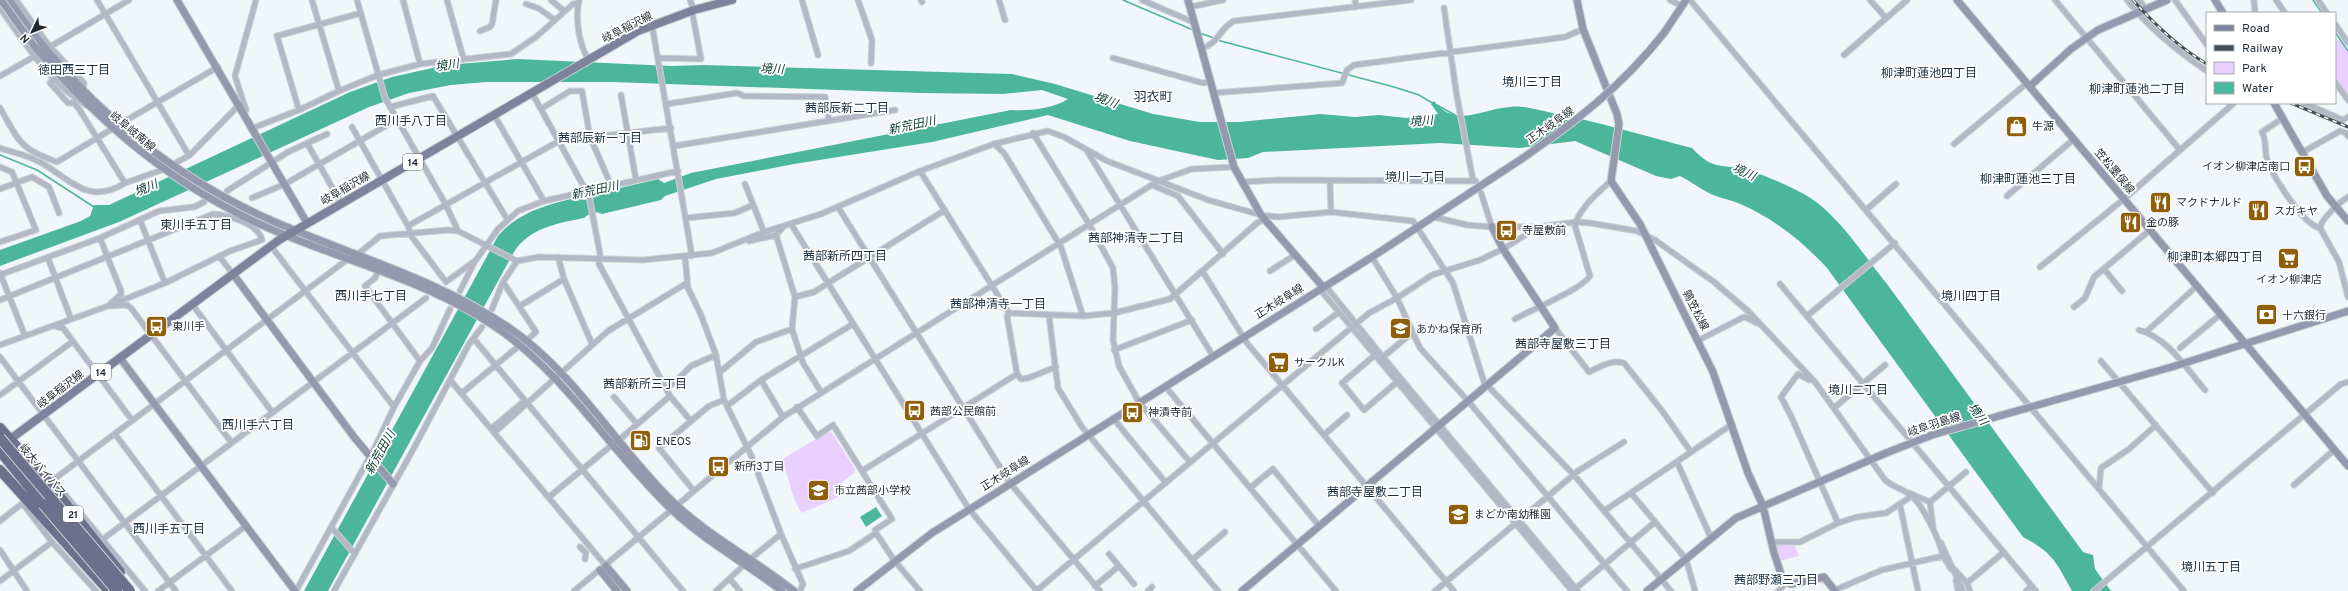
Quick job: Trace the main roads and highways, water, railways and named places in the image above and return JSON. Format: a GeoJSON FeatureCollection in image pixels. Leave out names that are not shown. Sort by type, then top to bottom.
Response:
{"type":"FeatureCollection","features":[{"type":"Feature","properties":{"kind":"highway","name":"21"},"geometry":{"type":"LineString","coordinates":[[0,428],[5,438],[51,482],[134,591]]}},
{"type":"Feature","properties":{"kind":"highway","name":"岐大バイパス"},"geometry":{"type":"LineString","coordinates":[[5,438],[130,591]]}},
{"type":"Feature","properties":{"kind":"highway","name":"岐大バイパス"},"geometry":{"type":"LineString","coordinates":[[0,451],[117,591]]}},
{"type":"Feature","properties":{"kind":"highway","name":"21"},"geometry":{"type":"LineString","coordinates":[[0,470],[24,502],[109,591]]}},
{"type":"Feature","properties":{"kind":"main road","name":"岐阜岐南線"},"geometry":{"type":"LineString","coordinates":[[1,0],[86,105],[112,129],[164,170],[198,192],[238,214],[378,271],[459,298]]}},
{"type":"Feature","properties":{"kind":"main road","name":"岐阜岐南線"},"geometry":{"type":"LineString","coordinates":[[9,0],[37,44],[120,124],[174,166],[203,185],[237,204],[295,230],[459,298]]}},
{"type":"Feature","properties":{"kind":"main road"},"geometry":{"type":"LineString","coordinates":[[177,0],[240,105],[306,223]]}},
{"type":"Feature","properties":{"kind":"main road","name":"岐阜稲沢線"},"geometry":{"type":"LineString","coordinates":[[0,446],[5,438],[44,414],[271,246],[306,223],[588,60],[652,25],[722,1],[732,0]]}},
{"type":"Feature","properties":{"kind":"main road","name":"鶉笠松線"},"geometry":{"type":"LineString","coordinates":[[1577,0],[1583,29],[1617,114],[1617,138],[1611,170],[1611,181],[1645,234],[1699,340],[1713,372],[1748,473],[1763,506],[1771,542],[1783,580],[1786,583],[1791,584],[1820,577],[1829,581],[1835,591]]}},
{"type":"Feature","properties":{"kind":"main road","name":"笠松墨俣線"},"geometry":{"type":"LineString","coordinates":[[1957,0],[2348,466]]}},
{"type":"Feature","properties":{"kind":"main road"},"geometry":{"type":"LineString","coordinates":[[2028,84],[2087,37],[2110,24],[2166,0]]}},
{"type":"Feature","properties":{"kind":"main road"},"geometry":{"type":"LineString","coordinates":[[2215,0],[2222,12]]}},
{"type":"Feature","properties":{"kind":"main road","name":"正木岐阜線"},"geometry":{"type":"LineString","coordinates":[[857,591],[894,560],[969,509],[1372,257],[1523,158],[1591,110],[1642,60],[1664,33],[1684,3]]}},
{"type":"Feature","properties":{"kind":"main road"},"geometry":{"type":"LineString","coordinates":[[1189,4],[1193,23],[1234,165],[1242,182],[1263,217],[1322,287]]}},
{"type":"Feature","properties":{"kind":"main road"},"geometry":{"type":"LineString","coordinates":[[2275,104],[2336,207],[2348,221]]}},
{"type":"Feature","properties":{"kind":"main road"},"geometry":{"type":"LineString","coordinates":[[1242,591],[1555,328],[1539,306],[1503,249],[1492,227]]}},
{"type":"Feature","properties":{"kind":"main road"},"geometry":{"type":"LineString","coordinates":[[233,274],[370,458],[392,482]]}},
{"type":"Feature","properties":{"kind":"main road"},"geometry":{"type":"LineString","coordinates":[[459,298],[523,343],[558,375],[697,533],[777,578],[794,591]]}},
{"type":"Feature","properties":{"kind":"main road","name":"岐阜羽島線"},"geometry":{"type":"LineString","coordinates":[[1647,591],[1736,518],[1869,459],[1932,435],[2175,366],[2348,311]]}},
{"type":"Feature","properties":{"kind":"main road"},"geometry":{"type":"LineString","coordinates":[[120,358],[295,591]]}},
{"type":"Feature","properties":{"kind":"main road"},"geometry":{"type":"LineString","coordinates":[[747,562],[782,591]]}},
{"type":"Feature","properties":{"kind":"main road"},"geometry":{"type":"LineString","coordinates":[[606,566],[627,591]]}},
{"type":"Feature","properties":{"kind":"main road"},"geometry":{"type":"LineString","coordinates":[[600,570],[617,591]]}},
{"type":"Feature","properties":{"kind":"water"},"geometry":{"type":"Polygon","coordinates":[[[518,59],[671,66],[704,65],[1012,74],[1055,84],[1153,114],[1200,122],[1239,122],[1321,114],[1355,117],[1379,115],[1406,118],[1438,114],[1431,104],[1434,101],[1442,109],[1451,114],[1460,116],[1499,108],[1520,107],[1531,108],[1622,129],[1692,148],[1711,163],[1753,172],[1776,180],[1804,194],[1816,202],[1839,223],[1887,284],[2083,552],[2093,555],[2095,569],[2111,591],[2072,591],[2053,559],[2041,548],[2023,537],[1827,268],[1807,248],[1775,223],[1751,209],[1738,203],[1712,195],[1680,176],[1671,179],[1656,176],[1575,141],[1520,148],[1440,143],[1263,152],[1248,158],[1218,160],[1130,141],[1048,115],[932,142],[794,164],[716,179],[665,196],[661,200],[602,214],[593,213],[584,218],[545,228],[528,237],[514,252],[328,591],[304,591],[498,236],[515,220],[545,206],[579,197],[584,200],[596,197],[599,193],[658,179],[664,183],[691,173],[1011,110],[1033,110],[1055,105],[1068,99],[1042,90],[1003,94],[920,93],[612,82],[486,82],[451,85],[409,93],[369,107],[119,222],[0,266],[0,250],[81,221],[90,216],[94,205],[109,205],[350,92],[392,77],[446,65],[518,59]]]}},
{"type":"Feature","properties":{"kind":"water"},"geometry":{"type":"Polygon","coordinates":[[[876,507],[882,516],[866,527],[860,517],[876,507]]]}},
{"type":"Feature","properties":{"kind":"waterway"},"geometry":{"type":"LineString","coordinates":[[1123,0],[1193,30]]}},
{"type":"Feature","properties":{"kind":"waterway"},"geometry":{"type":"LineString","coordinates":[[2313,0],[2321,12]]}},
{"type":"Feature","properties":{"kind":"waterway"},"geometry":{"type":"LineString","coordinates":[[1200,33],[1214,38]]}},
{"type":"Feature","properties":{"kind":"waterway"},"geometry":{"type":"LineString","coordinates":[[2336,33],[2348,51]]}},
{"type":"Feature","properties":{"kind":"waterway"},"geometry":{"type":"LineString","coordinates":[[1217,40],[1394,87],[1419,95],[1434,104]]}},
{"type":"Feature","properties":{"kind":"waterway"},"geometry":{"type":"LineString","coordinates":[[1437,105],[1455,115]]}},
{"type":"Feature","properties":{"kind":"waterway"},"geometry":{"type":"LineString","coordinates":[[0,155],[37,170],[94,207]]}},
{"type":"Feature","properties":{"kind":"railway"},"geometry":{"type":"LineString","coordinates":[[2133,0],[2167,35],[2206,63]]}},
{"type":"Feature","properties":{"kind":"railway"},"geometry":{"type":"LineString","coordinates":[[2293,104],[2348,127]]}},
{"type":"Feature","properties":{"kind":"place","name":"牛源"},"geometry":{"type":"Point","coordinates":[2016,126]}},
{"type":"Feature","properties":{"kind":"place","name":"イオン柳津店南口"},"geometry":{"type":"Point","coordinates":[2305,166]}},
{"type":"Feature","properties":{"kind":"place","name":"マクドナルド"},"geometry":{"type":"Point","coordinates":[2160,202]}},
{"type":"Feature","properties":{"kind":"place","name":"スガキヤ"},"geometry":{"type":"Point","coordinates":[2258,211]}},
{"type":"Feature","properties":{"kind":"place","name":"金の豚"},"geometry":{"type":"Point","coordinates":[2131,222]}},
{"type":"Feature","properties":{"kind":"place","name":"寺屋敷前"},"geometry":{"type":"Point","coordinates":[1506,230]}},
{"type":"Feature","properties":{"kind":"place","name":"イオン柳津店"},"geometry":{"type":"Point","coordinates":[2289,259]}},
{"type":"Feature","properties":{"kind":"place","name":"十六銀行"},"geometry":{"type":"Point","coordinates":[2267,315]}},
{"type":"Feature","properties":{"kind":"place","name":"東川手"},"geometry":{"type":"Point","coordinates":[156,326]}},
{"type":"Feature","properties":{"kind":"place","name":"あかね保育所"},"geometry":{"type":"Point","coordinates":[1401,329]}},
{"type":"Feature","properties":{"kind":"place","name":"サークルK"},"geometry":{"type":"Point","coordinates":[1278,362]}},
{"type":"Feature","properties":{"kind":"place","name":"茜部公民館前"},"geometry":{"type":"Point","coordinates":[914,411]}},
{"type":"Feature","properties":{"kind":"place","name":"神漬寺前"},"geometry":{"type":"Point","coordinates":[1133,412]}},
{"type":"Feature","properties":{"kind":"place","name":"ENEOS"},"geometry":{"type":"Point","coordinates":[641,441]}},
{"type":"Feature","properties":{"kind":"place","name":"新所3丁目"},"geometry":{"type":"Point","coordinates":[719,466]}},
{"type":"Feature","properties":{"kind":"place","name":"市立茜部小学校"},"geometry":{"type":"Point","coordinates":[819,490]}},
{"type":"Feature","properties":{"kind":"place","name":"まどか南幼稚園"},"geometry":{"type":"Point","coordinates":[1458,514]}},
{"type":"Feature","properties":{"kind":"district","name":"徳田西三丁目"},"geometry":{"type":"Point","coordinates":[74,70]}},
{"type":"Feature","properties":{"kind":"district","name":"柳津町蓮池四丁目"},"geometry":{"type":"Point","coordinates":[1929,73]}},
{"type":"Feature","properties":{"kind":"district","name":"境川三丁目"},"geometry":{"type":"Point","coordinates":[1532,82]}},
{"type":"Feature","properties":{"kind":"district","name":"柳津町蓮池二丁目"},"geometry":{"type":"Point","coordinates":[2137,89]}},
{"type":"Feature","properties":{"kind":"district","name":"羽衣町"},"geometry":{"type":"Point","coordinates":[1153,96]}},
{"type":"Feature","properties":{"kind":"district","name":"茜部辰新二丁目"},"geometry":{"type":"Point","coordinates":[847,108]}},
{"type":"Feature","properties":{"kind":"district","name":"西川手八丁目"},"geometry":{"type":"Point","coordinates":[411,121]}},
{"type":"Feature","properties":{"kind":"district","name":"茜部辰新一丁目"},"geometry":{"type":"Point","coordinates":[600,138]}},
{"type":"Feature","properties":{"kind":"district","name":"境川一丁目"},"geometry":{"type":"Point","coordinates":[1415,177]}},
{"type":"Feature","properties":{"kind":"district","name":"柳津町蓮池三丁目"},"geometry":{"type":"Point","coordinates":[2028,179]}},
{"type":"Feature","properties":{"kind":"district","name":"東川手五丁目"},"geometry":{"type":"Point","coordinates":[196,225]}},
{"type":"Feature","properties":{"kind":"district","name":"茜部神清寺二丁目"},"geometry":{"type":"Point","coordinates":[1136,238]}},
{"type":"Feature","properties":{"kind":"district","name":"茜部新所四丁目"},"geometry":{"type":"Point","coordinates":[845,256]}},
{"type":"Feature","properties":{"kind":"district","name":"柳津町本郷四丁目"},"geometry":{"type":"Point","coordinates":[2215,257]}},
{"type":"Feature","properties":{"kind":"district","name":"西川手七丁目"},"geometry":{"type":"Point","coordinates":[371,296]}},
{"type":"Feature","properties":{"kind":"district","name":"境川四丁目"},"geometry":{"type":"Point","coordinates":[1971,296]}},
{"type":"Feature","properties":{"kind":"district","name":"茜部神清寺一丁目"},"geometry":{"type":"Point","coordinates":[998,304]}},
{"type":"Feature","properties":{"kind":"district","name":"茜部寺屋敷三丁目"},"geometry":{"type":"Point","coordinates":[1563,344]}},
{"type":"Feature","properties":{"kind":"district","name":"茜部新所三丁目"},"geometry":{"type":"Point","coordinates":[645,384]}},
{"type":"Feature","properties":{"kind":"district","name":"境川二丁目"},"geometry":{"type":"Point","coordinates":[1858,390]}},
{"type":"Feature","properties":{"kind":"district","name":"西川手六丁目"},"geometry":{"type":"Point","coordinates":[258,425]}},
{"type":"Feature","properties":{"kind":"district","name":"茜部寺屋敷二丁目"},"geometry":{"type":"Point","coordinates":[1375,492]}},
{"type":"Feature","properties":{"kind":"district","name":"西川手五丁目"},"geometry":{"type":"Point","coordinates":[169,529]}},
{"type":"Feature","properties":{"kind":"district","name":"境川五丁目"},"geometry":{"type":"Point","coordinates":[2211,567]}},
{"type":"Feature","properties":{"kind":"district","name":"茜部野瀬三丁目"},"geometry":{"type":"Point","coordinates":[1776,580]}},
{"type":"Feature","properties":{"kind":"water label","name":"境川"},"geometry":{"type":"Point","coordinates":[447,65]}},
{"type":"Feature","properties":{"kind":"water label","name":"境川"},"geometry":{"type":"Point","coordinates":[772,69]}},
{"type":"Feature","properties":{"kind":"water label","name":"境川"},"geometry":{"type":"Point","coordinates":[1106,100]}},
{"type":"Feature","properties":{"kind":"water label","name":"境川"},"geometry":{"type":"Point","coordinates":[1421,121]}},
{"type":"Feature","properties":{"kind":"water label","name":"新荒田川"},"geometry":{"type":"Point","coordinates":[912,125]}},
{"type":"Feature","properties":{"kind":"water label","name":"境川"},"geometry":{"type":"Point","coordinates":[1744,172]}},
{"type":"Feature","properties":{"kind":"water label","name":"境川"},"geometry":{"type":"Point","coordinates":[146,188]}},
{"type":"Feature","properties":{"kind":"water label","name":"新荒田川"},"geometry":{"type":"Point","coordinates":[595,190]}},
{"type":"Feature","properties":{"kind":"water label","name":"境川"},"geometry":{"type":"Point","coordinates":[1978,414]}},
{"type":"Feature","properties":{"kind":"water label","name":"新荒田川"},"geometry":{"type":"Point","coordinates":[380,452]}}]}
